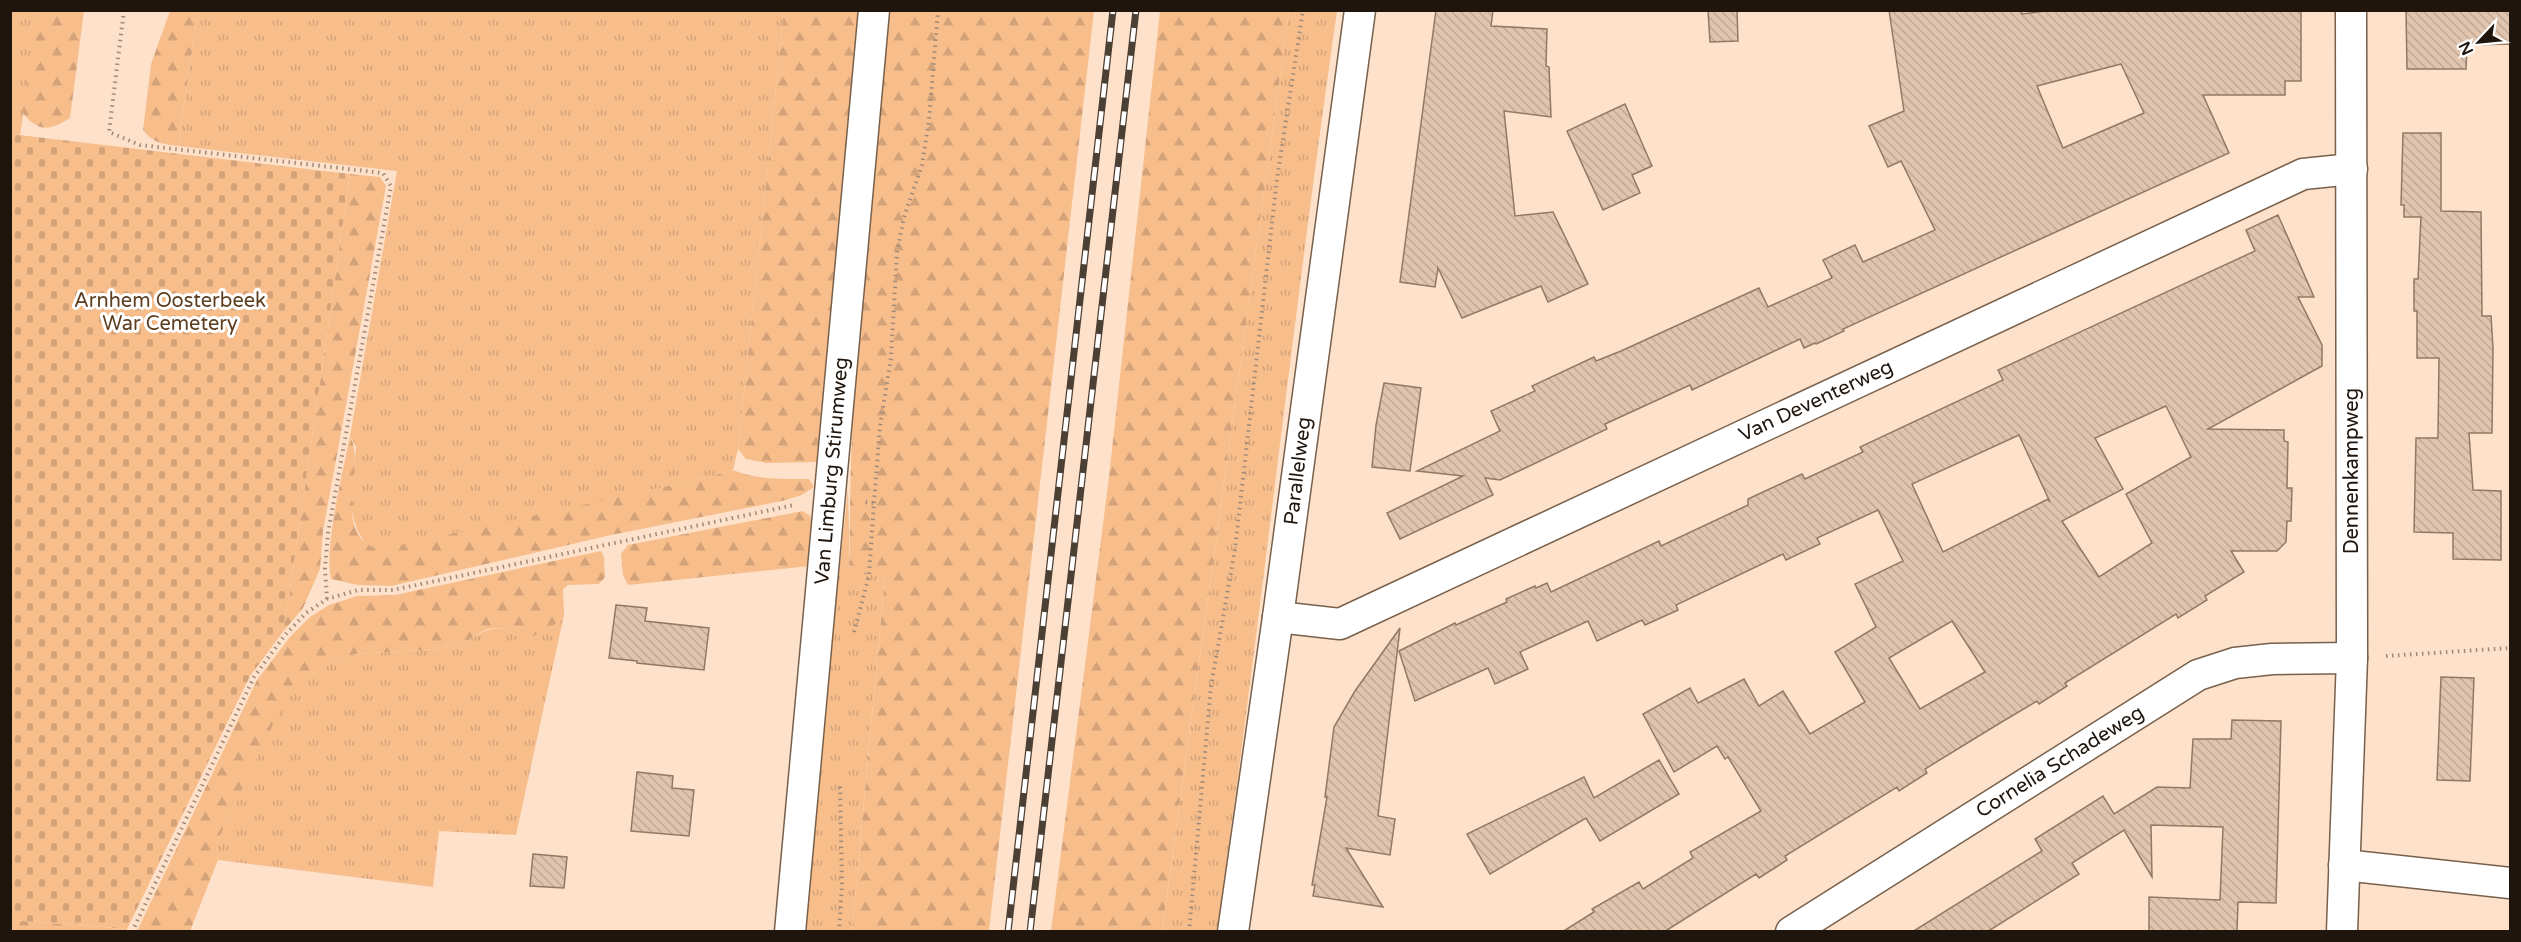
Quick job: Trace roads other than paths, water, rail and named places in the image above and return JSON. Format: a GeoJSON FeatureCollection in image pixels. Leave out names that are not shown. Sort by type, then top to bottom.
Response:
{"type":"FeatureCollection","features":[{"type":"Feature","properties":{"kind":"street","name":"Van Limburg Stirumweg"},"geometry":{"type":"LineString","coordinates":[[790,932],[874,10]]}},
{"type":"Feature","properties":{"kind":"street","name":"Parallelweg"},"geometry":{"type":"LineString","coordinates":[[1233,932],[1360,10]]}},
{"type":"Feature","properties":{"kind":"street","name":"Dennenkampweg"},"geometry":{"type":"LineString","coordinates":[[2342,932],[2352,658],[2351,10]]}},
{"type":"Feature","properties":{"kind":"street","name":"Van Deventerweg"},"geometry":{"type":"LineString","coordinates":[[1278,617],[1340,624],[2303,174],[2352,169]]}},
{"type":"Feature","properties":{"kind":"street","name":"Cornelia Schadeweg"},"geometry":{"type":"LineString","coordinates":[[1791,932],[2198,675],[2235,663],[2272,659],[2352,658]]}},
{"type":"Feature","properties":{"kind":"street"},"geometry":{"type":"LineString","coordinates":[[2344,865],[2511,883]]}},
{"type":"Feature","properties":{"kind":"railway"},"geometry":{"type":"LineString","coordinates":[[1008,932],[1113,10]]}},
{"type":"Feature","properties":{"kind":"railway"},"geometry":{"type":"LineString","coordinates":[[1030,932],[1136,10]]}},
{"type":"Feature","properties":{"kind":"park label","name":"Arnhem Oosterbeek War Cemetery"},"geometry":{"type":"Point","coordinates":[170,312]}}]}
